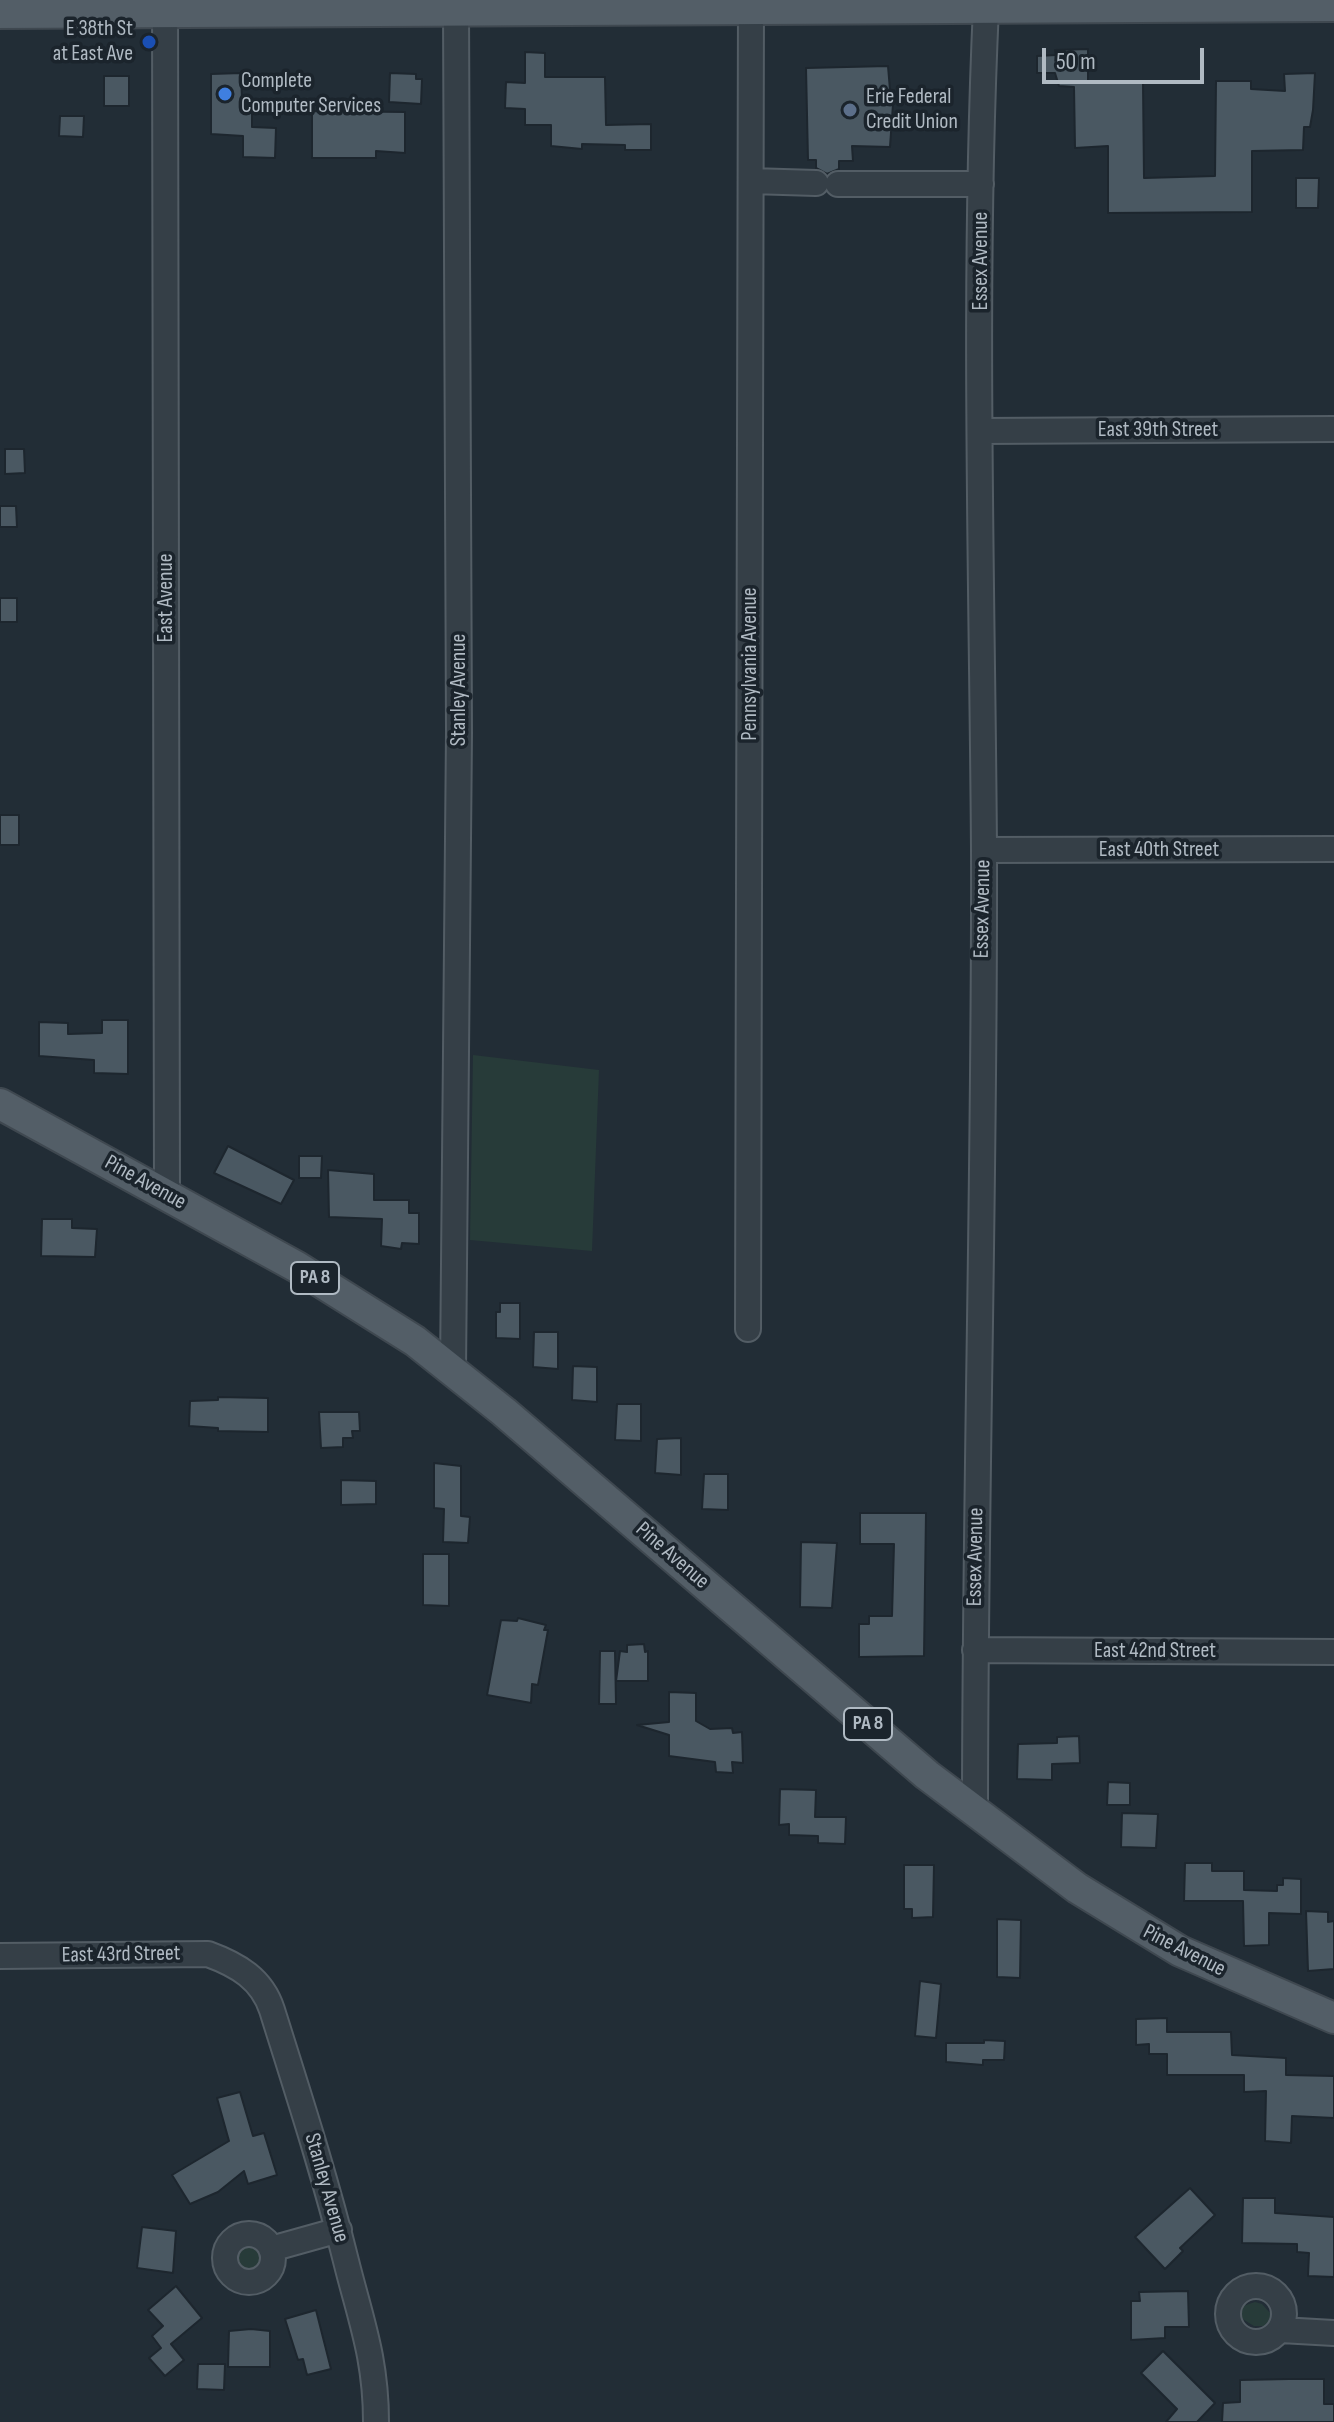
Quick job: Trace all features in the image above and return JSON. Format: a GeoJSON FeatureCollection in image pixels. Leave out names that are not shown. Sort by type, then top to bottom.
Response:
{"type":"FeatureCollection","features":[{"type":"Feature","properties":{"kind":"main road"},"geometry":{"type":"LineString","coordinates":[[0,13],[165,6],[456,10],[751,4],[1334,6]]}},
{"type":"Feature","properties":{"kind":"main road","name":"Pine Avenue"},"geometry":{"type":"LineString","coordinates":[[0,1104],[339,1292],[453,1370],[927,1775],[1077,1888],[1133,1925],[1212,1967],[1334,2018]]}},
{"type":"Feature","properties":{"kind":"street","name":"Pennsylvania Avenue"},"geometry":{"type":"LineString","coordinates":[[748,1329],[751,4]]}},
{"type":"Feature","properties":{"kind":"street","name":"East Avenue"},"geometry":{"type":"LineString","coordinates":[[165,6],[167,1195]]}},
{"type":"Feature","properties":{"kind":"street","name":"Essex Avenue"},"geometry":{"type":"LineString","coordinates":[[975,1812],[984,850],[980,712],[981,184],[986,7]]}},
{"type":"Feature","properties":{"kind":"street","name":"Stanley Avenue"},"geometry":{"type":"LineString","coordinates":[[453,1370],[459,764],[456,10]]}},
{"type":"Feature","properties":{"kind":"street"},"geometry":{"type":"LineString","coordinates":[[751,181],[981,184]]}},
{"type":"Feature","properties":{"kind":"street","name":"East 39th Street"},"geometry":{"type":"LineString","coordinates":[[982,431],[1334,429]]}},
{"type":"Feature","properties":{"kind":"street","name":"East 40th Street"},"geometry":{"type":"LineString","coordinates":[[984,850],[1334,849]]}},
{"type":"Feature","properties":{"kind":"street","name":"East 42nd Street"},"geometry":{"type":"LineString","coordinates":[[975,1650],[1334,1652]]}},
{"type":"Feature","properties":{"kind":"street","name":"East 43rd Street"},"geometry":{"type":"LineString","coordinates":[[0,1956],[208,1954],[239,1968]]}},
{"type":"Feature","properties":{"kind":"street","name":"Stanley Avenue"},"geometry":{"type":"LineString","coordinates":[[239,1968],[267,1994],[339,2230],[375,2369],[376,2422]]}},
{"type":"Feature","properties":{"kind":"street"},"geometry":{"type":"LineString","coordinates":[[271,2249],[339,2230]]}},
{"type":"Feature","properties":{"kind":"street"},"geometry":{"type":"LineString","coordinates":[[1281,2330],[1334,2333]]}},
{"type":"Feature","properties":{"kind":"green space"},"geometry":{"type":"Polygon","coordinates":[[[473,1055],[599,1070],[592,1251],[470,1240],[473,1055]]]}},
{"type":"Feature","properties":{"kind":"green space"},"geometry":{"type":"Polygon","coordinates":[[[248,2246],[256,2250],[260,2258],[256,2266],[248,2270],[240,2266],[236,2258],[240,2250],[248,2246]]]}},
{"type":"Feature","properties":{"kind":"green space"},"geometry":{"type":"Polygon","coordinates":[[[1255,2302],[1262,2304],[1271,2314],[1270,2326],[1254,2326],[1241,2318],[1243,2306],[1255,2302]]]}},
{"type":"Feature","properties":{"kind":"building"},"geometry":{"type":"Polygon","coordinates":[[[1088,49],[1088,81],[1143,82],[1144,178],[1215,176],[1216,81],[1251,81],[1251,89],[1285,91],[1284,74],[1315,73],[1313,110],[1310,127],[1304,127],[1303,150],[1252,151],[1252,212],[1108,213],[1108,146],[1075,148],[1074,87],[1059,86],[1055,73],[1037,73],[1037,56],[1056,55],[1055,50],[1088,49]]]}},
{"type":"Feature","properties":{"kind":"building"},"geometry":{"type":"Polygon","coordinates":[[[525,52],[545,53],[545,77],[605,77],[606,125],[651,124],[651,150],[625,150],[625,145],[582,144],[582,149],[551,146],[551,125],[525,125],[525,109],[505,108],[506,82],[525,83],[525,52]]]}},
{"type":"Feature","properties":{"kind":"building"},"geometry":{"type":"Polygon","coordinates":[[[888,66],[890,90],[894,90],[890,147],[852,146],[853,161],[839,161],[839,169],[827,174],[816,168],[816,160],[808,160],[806,68],[888,66]]]}},
{"type":"Feature","properties":{"kind":"building"},"geometry":{"type":"Polygon","coordinates":[[[241,73],[242,100],[252,100],[252,127],[276,128],[275,158],[243,157],[243,136],[211,134],[211,74],[241,73]]]}},
{"type":"Feature","properties":{"kind":"building"},"geometry":{"type":"Polygon","coordinates":[[[390,73],[416,74],[416,79],[422,79],[421,104],[389,102],[390,73]]]}},
{"type":"Feature","properties":{"kind":"building"},"geometry":{"type":"Polygon","coordinates":[[[104,76],[129,76],[129,106],[104,106],[104,76]]]}},
{"type":"Feature","properties":{"kind":"building"},"geometry":{"type":"Polygon","coordinates":[[[312,111],[405,112],[405,153],[376,151],[376,158],[312,158],[312,111]]]}},
{"type":"Feature","properties":{"kind":"building"},"geometry":{"type":"Polygon","coordinates":[[[60,116],[84,116],[83,137],[59,136],[60,116]]]}},
{"type":"Feature","properties":{"kind":"building"},"geometry":{"type":"Polygon","coordinates":[[[1296,178],[1319,178],[1318,208],[1296,208],[1296,178]]]}},
{"type":"Feature","properties":{"kind":"building"},"geometry":{"type":"Polygon","coordinates":[[[5,449],[24,449],[25,473],[5,474],[5,449]]]}},
{"type":"Feature","properties":{"kind":"building"},"geometry":{"type":"Polygon","coordinates":[[[0,506],[16,506],[17,527],[0,527],[0,506]]]}},
{"type":"Feature","properties":{"kind":"building"},"geometry":{"type":"Polygon","coordinates":[[[0,598],[17,598],[17,622],[0,622],[0,598]]]}},
{"type":"Feature","properties":{"kind":"building"},"geometry":{"type":"Polygon","coordinates":[[[0,815],[19,815],[19,845],[0,845],[0,815]]]}},
{"type":"Feature","properties":{"kind":"building"},"geometry":{"type":"Polygon","coordinates":[[[102,1020],[128,1020],[128,1074],[94,1073],[94,1060],[39,1056],[39,1022],[68,1023],[68,1034],[102,1033],[102,1020]]]}},
{"type":"Feature","properties":{"kind":"building"},"geometry":{"type":"Polygon","coordinates":[[[228,1146],[294,1180],[281,1204],[214,1173],[228,1146]]]}},
{"type":"Feature","properties":{"kind":"building"},"geometry":{"type":"Polygon","coordinates":[[[299,1156],[322,1156],[321,1178],[299,1178],[299,1156]]]}},
{"type":"Feature","properties":{"kind":"building"},"geometry":{"type":"Polygon","coordinates":[[[328,1170],[374,1174],[374,1200],[409,1200],[409,1213],[419,1213],[419,1244],[402,1243],[401,1249],[381,1246],[382,1219],[329,1217],[328,1170]]]}},
{"type":"Feature","properties":{"kind":"building"},"geometry":{"type":"Polygon","coordinates":[[[42,1219],[72,1219],[72,1228],[97,1229],[95,1257],[41,1256],[42,1219]]]}},
{"type":"Feature","properties":{"kind":"building"},"geometry":{"type":"Polygon","coordinates":[[[500,1303],[520,1303],[520,1339],[496,1338],[496,1312],[500,1312],[500,1303]]]}},
{"type":"Feature","properties":{"kind":"building"},"geometry":{"type":"Polygon","coordinates":[[[534,1332],[558,1332],[558,1369],[533,1367],[534,1332]]]}},
{"type":"Feature","properties":{"kind":"building"},"geometry":{"type":"Polygon","coordinates":[[[573,1366],[597,1367],[597,1402],[572,1400],[573,1366]]]}},
{"type":"Feature","properties":{"kind":"building"},"geometry":{"type":"Polygon","coordinates":[[[218,1397],[268,1398],[268,1432],[218,1431],[218,1428],[189,1426],[190,1401],[218,1400],[218,1397]]]}},
{"type":"Feature","properties":{"kind":"building"},"geometry":{"type":"Polygon","coordinates":[[[617,1404],[641,1404],[641,1441],[615,1440],[617,1404]]]}},
{"type":"Feature","properties":{"kind":"building"},"geometry":{"type":"Polygon","coordinates":[[[319,1412],[359,1412],[360,1431],[352,1431],[353,1438],[343,1438],[343,1447],[321,1448],[319,1412]]]}},
{"type":"Feature","properties":{"kind":"building"},"geometry":{"type":"Polygon","coordinates":[[[681,1438],[681,1475],[655,1473],[657,1439],[681,1438]]]}},
{"type":"Feature","properties":{"kind":"building"},"geometry":{"type":"Polygon","coordinates":[[[434,1463],[461,1466],[461,1516],[470,1517],[468,1543],[443,1542],[444,1509],[434,1508],[434,1463]]]}},
{"type":"Feature","properties":{"kind":"building"},"geometry":{"type":"Polygon","coordinates":[[[704,1474],[728,1474],[728,1510],[702,1509],[704,1474]]]}},
{"type":"Feature","properties":{"kind":"building"},"geometry":{"type":"Polygon","coordinates":[[[341,1480],[376,1481],[376,1504],[341,1505],[341,1480]]]}},
{"type":"Feature","properties":{"kind":"building"},"geometry":{"type":"Polygon","coordinates":[[[860,1513],[926,1513],[924,1656],[859,1657],[859,1624],[869,1624],[869,1616],[892,1616],[894,1544],[860,1544],[860,1513]]]}},
{"type":"Feature","properties":{"kind":"building"},"geometry":{"type":"Polygon","coordinates":[[[801,1542],[837,1543],[832,1608],[800,1607],[801,1542]]]}},
{"type":"Feature","properties":{"kind":"building"},"geometry":{"type":"Polygon","coordinates":[[[423,1554],[449,1554],[449,1606],[423,1605],[423,1554]]]}},
{"type":"Feature","properties":{"kind":"building"},"geometry":{"type":"Polygon","coordinates":[[[518,1618],[546,1625],[544,1630],[548,1630],[538,1685],[532,1684],[531,1703],[487,1695],[501,1620],[517,1621],[518,1618]]]}},
{"type":"Feature","properties":{"kind":"building"},"geometry":{"type":"Polygon","coordinates":[[[644,1644],[645,1652],[648,1651],[648,1681],[616,1681],[620,1651],[627,1652],[627,1645],[644,1644]]]}},
{"type":"Feature","properties":{"kind":"building"},"geometry":{"type":"Polygon","coordinates":[[[600,1651],[615,1651],[616,1704],[599,1704],[600,1651]]]}},
{"type":"Feature","properties":{"kind":"building"},"geometry":{"type":"Polygon","coordinates":[[[669,1692],[696,1693],[696,1721],[710,1729],[732,1728],[733,1733],[742,1732],[743,1763],[732,1762],[733,1773],[716,1772],[715,1762],[669,1756],[669,1735],[637,1725],[669,1722],[669,1692]]]}},
{"type":"Feature","properties":{"kind":"building"},"geometry":{"type":"Polygon","coordinates":[[[1079,1736],[1080,1763],[1052,1764],[1052,1780],[1017,1779],[1018,1744],[1057,1743],[1057,1737],[1079,1736]]]}},
{"type":"Feature","properties":{"kind":"building"},"geometry":{"type":"Polygon","coordinates":[[[1108,1782],[1130,1783],[1130,1805],[1107,1805],[1108,1782]]]}},
{"type":"Feature","properties":{"kind":"building"},"geometry":{"type":"Polygon","coordinates":[[[780,1789],[816,1790],[815,1817],[846,1817],[845,1844],[818,1843],[818,1836],[789,1835],[789,1824],[779,1825],[780,1789]]]}},
{"type":"Feature","properties":{"kind":"building"},"geometry":{"type":"Polygon","coordinates":[[[1122,1813],[1158,1814],[1156,1848],[1121,1847],[1122,1813]]]}},
{"type":"Feature","properties":{"kind":"building"},"geometry":{"type":"Polygon","coordinates":[[[1185,1863],[1212,1863],[1212,1871],[1244,1871],[1244,1890],[1277,1891],[1277,1885],[1283,1885],[1283,1878],[1301,1879],[1301,1914],[1269,1913],[1269,1945],[1244,1946],[1243,1901],[1184,1901],[1185,1863]]]}},
{"type":"Feature","properties":{"kind":"building"},"geometry":{"type":"Polygon","coordinates":[[[904,1865],[934,1865],[933,1917],[912,1918],[912,1909],[904,1909],[904,1865]]]}},
{"type":"Feature","properties":{"kind":"building"},"geometry":{"type":"Polygon","coordinates":[[[1306,1911],[1328,1912],[1328,1922],[1334,1921],[1334,1969],[1308,1971],[1306,1911]]]}},
{"type":"Feature","properties":{"kind":"building"},"geometry":{"type":"Polygon","coordinates":[[[997,1919],[1021,1920],[1020,1978],[997,1977],[997,1919]]]}},
{"type":"Feature","properties":{"kind":"building"},"geometry":{"type":"Polygon","coordinates":[[[920,1981],[941,1984],[936,2038],[915,2036],[920,1981]]]}},
{"type":"Feature","properties":{"kind":"building"},"geometry":{"type":"Polygon","coordinates":[[[1167,2018],[1167,2032],[1231,2032],[1232,2055],[1286,2058],[1286,2075],[1334,2076],[1334,2118],[1292,2116],[1291,2143],[1265,2141],[1266,2091],[1244,2092],[1244,2075],[1167,2075],[1167,2054],[1149,2054],[1149,2044],[1136,2045],[1136,2019],[1167,2018]]]}},
{"type":"Feature","properties":{"kind":"building"},"geometry":{"type":"Polygon","coordinates":[[[984,2040],[1005,2041],[1004,2060],[983,2060],[983,2065],[946,2062],[946,2043],[984,2043],[984,2040]]]}},
{"type":"Feature","properties":{"kind":"building"},"geometry":{"type":"Polygon","coordinates":[[[240,2092],[253,2136],[264,2133],[277,2175],[248,2184],[244,2171],[218,2192],[190,2204],[172,2175],[229,2141],[217,2098],[240,2092]]]}},
{"type":"Feature","properties":{"kind":"building"},"geometry":{"type":"Polygon","coordinates":[[[1190,2188],[1215,2215],[1180,2248],[1183,2251],[1165,2269],[1135,2237],[1190,2188]]]}},
{"type":"Feature","properties":{"kind":"building"},"geometry":{"type":"Polygon","coordinates":[[[1243,2198],[1275,2198],[1275,2213],[1334,2217],[1334,2277],[1308,2276],[1309,2253],[1297,2252],[1297,2244],[1242,2243],[1243,2198]]]}},
{"type":"Feature","properties":{"kind":"building"},"geometry":{"type":"Polygon","coordinates":[[[142,2227],[176,2231],[173,2273],[137,2268],[142,2227]]]}},
{"type":"Feature","properties":{"kind":"building"},"geometry":{"type":"Polygon","coordinates":[[[176,2286],[202,2318],[171,2344],[184,2360],[165,2376],[149,2358],[161,2348],[152,2336],[163,2326],[148,2310],[176,2286]]]}},
{"type":"Feature","properties":{"kind":"building"},"geometry":{"type":"Polygon","coordinates":[[[1188,2291],[1189,2327],[1165,2327],[1165,2338],[1131,2340],[1131,2301],[1140,2301],[1139,2292],[1188,2291]]]}},
{"type":"Feature","properties":{"kind":"building"},"geometry":{"type":"Polygon","coordinates":[[[316,2310],[331,2369],[307,2375],[303,2359],[298,2360],[285,2319],[316,2310]]]}},
{"type":"Feature","properties":{"kind":"building"},"geometry":{"type":"Polygon","coordinates":[[[229,2331],[270,2331],[270,2367],[228,2367],[229,2331]]]}},
{"type":"Feature","properties":{"kind":"building"},"geometry":{"type":"Polygon","coordinates":[[[1163,2351],[1215,2403],[1197,2422],[1166,2422],[1177,2409],[1141,2373],[1163,2351]]]}},
{"type":"Feature","properties":{"kind":"building"},"geometry":{"type":"Polygon","coordinates":[[[198,2364],[225,2364],[224,2390],[197,2389],[198,2364]]]}},
{"type":"Feature","properties":{"kind":"building"},"geometry":{"type":"Polygon","coordinates":[[[1324,2379],[1324,2404],[1334,2404],[1334,2422],[1222,2422],[1223,2403],[1240,2402],[1240,2380],[1324,2379]]]}},
{"type":"Feature","properties":{"kind":"place","name":"E 38th St at East Ave"},"geometry":{"type":"Point","coordinates":[149,42]}},
{"type":"Feature","properties":{"kind":"place","name":"Complete Computer Services"},"geometry":{"type":"Point","coordinates":[225,94]}},
{"type":"Feature","properties":{"kind":"place","name":"Erie Federal Credit Union"},"geometry":{"type":"Point","coordinates":[850,110]}}]}
